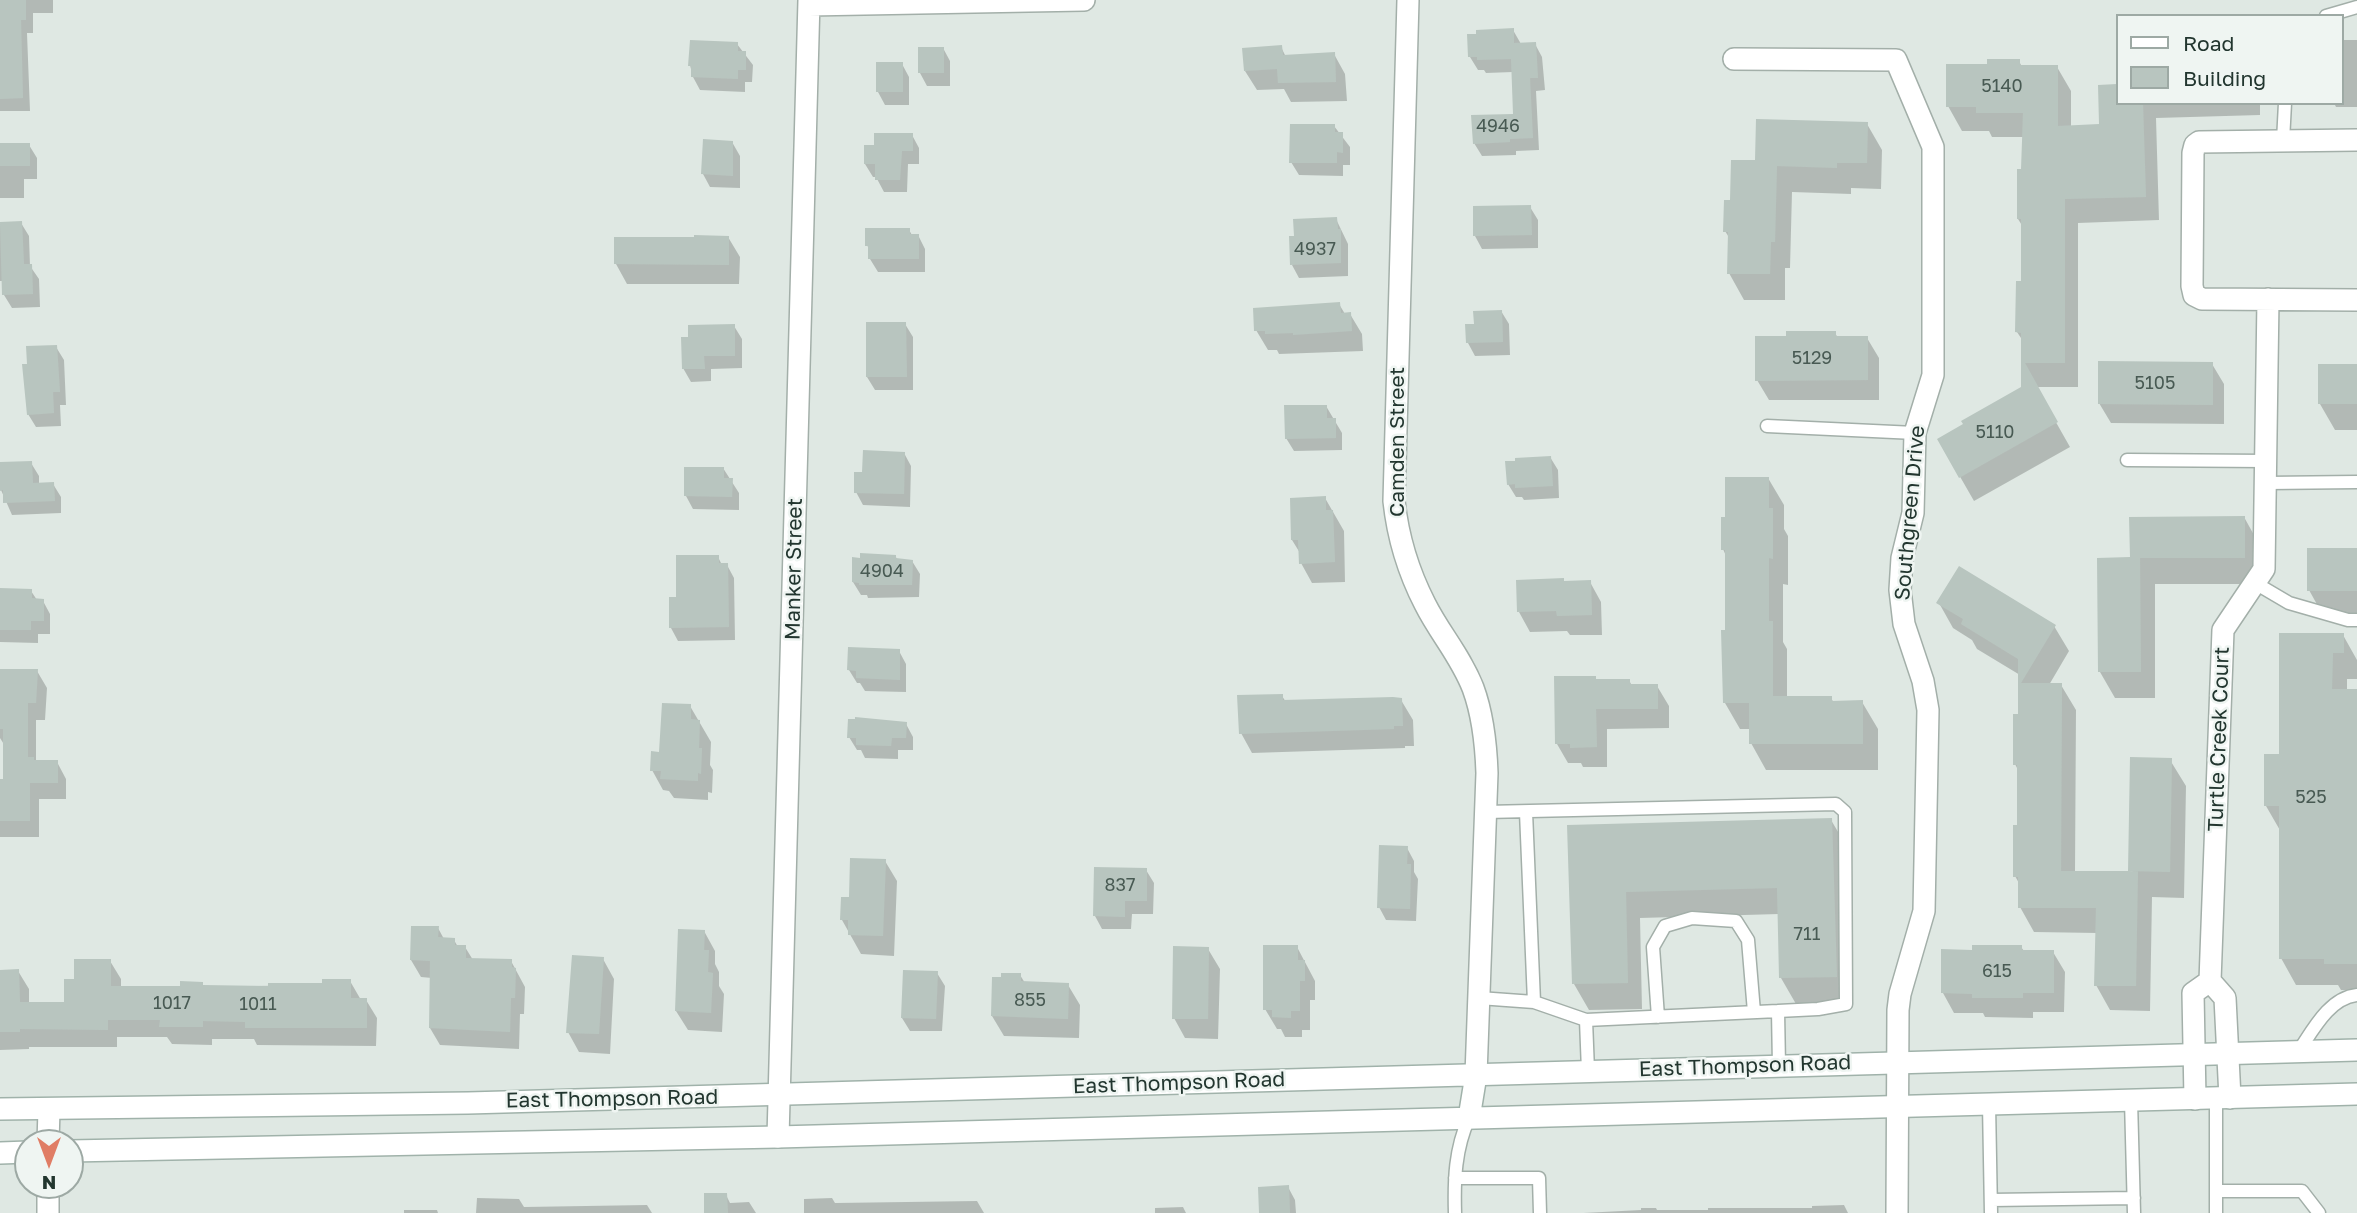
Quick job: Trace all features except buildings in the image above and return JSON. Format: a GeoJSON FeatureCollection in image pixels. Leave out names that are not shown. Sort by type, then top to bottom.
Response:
{"type":"FeatureCollection","features":[{"type":"Feature","properties":{"kind":"street"},"geometry":{"type":"LineString","coordinates":[[809,3],[1084,0]]}},
{"type":"Feature","properties":{"kind":"street","name":"Camden Street"},"geometry":{"type":"LineString","coordinates":[[1408,0],[1394,501],[1402,548],[1413,582],[1460,660],[1475,696],[1486,744],[1476,1075],[1469,1118]]}},
{"type":"Feature","properties":{"kind":"street","name":"Manker Street"},"geometry":{"type":"LineString","coordinates":[[778,1137],[809,3]]}},
{"type":"Feature","properties":{"kind":"street","name":"Southgreen Drive"},"geometry":{"type":"LineString","coordinates":[[1734,59],[1896,60],[1933,147],[1933,374],[1915,433],[1913,513],[1902,558],[1900,590],[1904,624],[1923,681],[1927,704],[1924,911],[1900,994],[1897,1213]]}},
{"type":"Feature","properties":{"kind":"street"},"geometry":{"type":"LineString","coordinates":[[2357,140],[2199,142],[2195,145],[2192,286],[2194,295],[2202,299],[2357,300]]}},
{"type":"Feature","properties":{"kind":"street","name":"Turtle Creek Court"},"geometry":{"type":"LineString","coordinates":[[2210,981],[2223,630],[2264,569],[2268,299]]}},
{"type":"Feature","properties":{"kind":"street"},"geometry":{"type":"LineString","coordinates":[[2210,981],[2225,998],[2228,1054],[2214,1098],[2194,1055],[2193,993],[2210,981]]}},
{"type":"Feature","properties":{"kind":"street","name":"East Thompson Road"},"geometry":{"type":"LineString","coordinates":[[0,1109],[468,1103],[2357,1050]]}},
{"type":"Feature","properties":{"kind":"street","name":"East Thompson Road"},"geometry":{"type":"LineString","coordinates":[[84,1152],[778,1137],[1469,1118],[1897,1098],[1989,1104],[2357,1094]]}},
{"type":"Feature","properties":{"kind":"street"},"geometry":{"type":"LineString","coordinates":[[48,1129],[49,1109]]}},
{"type":"Feature","properties":{"kind":"lane"},"geometry":{"type":"LineString","coordinates":[[2333,14],[2357,7]]}},
{"type":"Feature","properties":{"kind":"lane"},"geometry":{"type":"LineString","coordinates":[[2283,141],[2285,105]]}},
{"type":"Feature","properties":{"kind":"lane"},"geometry":{"type":"LineString","coordinates":[[1767,426],[1915,433]]}},
{"type":"Feature","properties":{"kind":"lane"},"geometry":{"type":"LineString","coordinates":[[2127,460],[2267,461]]}},
{"type":"Feature","properties":{"kind":"lane"},"geometry":{"type":"LineString","coordinates":[[2267,483],[2357,482]]}},
{"type":"Feature","properties":{"kind":"lane"},"geometry":{"type":"LineString","coordinates":[[2255,583],[2290,603],[2348,620],[2357,620]]}},
{"type":"Feature","properties":{"kind":"lane"},"geometry":{"type":"LineString","coordinates":[[1479,998],[1534,1002],[1586,1020],[1818,1009],[1846,1004],[1845,812],[1836,804],[1486,812]]}},
{"type":"Feature","properties":{"kind":"lane"},"geometry":{"type":"LineString","coordinates":[[1526,812],[1534,1002]]}},
{"type":"Feature","properties":{"kind":"lane"},"geometry":{"type":"LineString","coordinates":[[1658,1017],[1653,947],[1665,926],[1692,918],[1736,921],[1748,940],[1754,1012]]}},
{"type":"Feature","properties":{"kind":"lane"},"geometry":{"type":"LineString","coordinates":[[2298,1052],[2334,1004],[2347,996],[2357,995]]}},
{"type":"Feature","properties":{"kind":"lane"},"geometry":{"type":"LineString","coordinates":[[1779,1011],[1779,1066]]}},
{"type":"Feature","properties":{"kind":"lane"},"geometry":{"type":"LineString","coordinates":[[1586,1020],[1588,1071]]}},
{"type":"Feature","properties":{"kind":"lane"},"geometry":{"type":"LineString","coordinates":[[2214,1098],[2216,1213]]}},
{"type":"Feature","properties":{"kind":"lane"},"geometry":{"type":"LineString","coordinates":[[2132,1100],[2134,1213]]}},
{"type":"Feature","properties":{"kind":"lane"},"geometry":{"type":"LineString","coordinates":[[1989,1104],[1991,1206],[2134,1198]]}},
{"type":"Feature","properties":{"kind":"lane"},"geometry":{"type":"LineString","coordinates":[[1455,1213],[1455,1178],[1460,1137],[1469,1118]]}},
{"type":"Feature","properties":{"kind":"lane"},"geometry":{"type":"LineString","coordinates":[[1455,1178],[1539,1178],[1540,1213]]}},
{"type":"Feature","properties":{"kind":"lane"},"geometry":{"type":"LineString","coordinates":[[2216,1191],[2302,1191],[2319,1213]]}}]}
